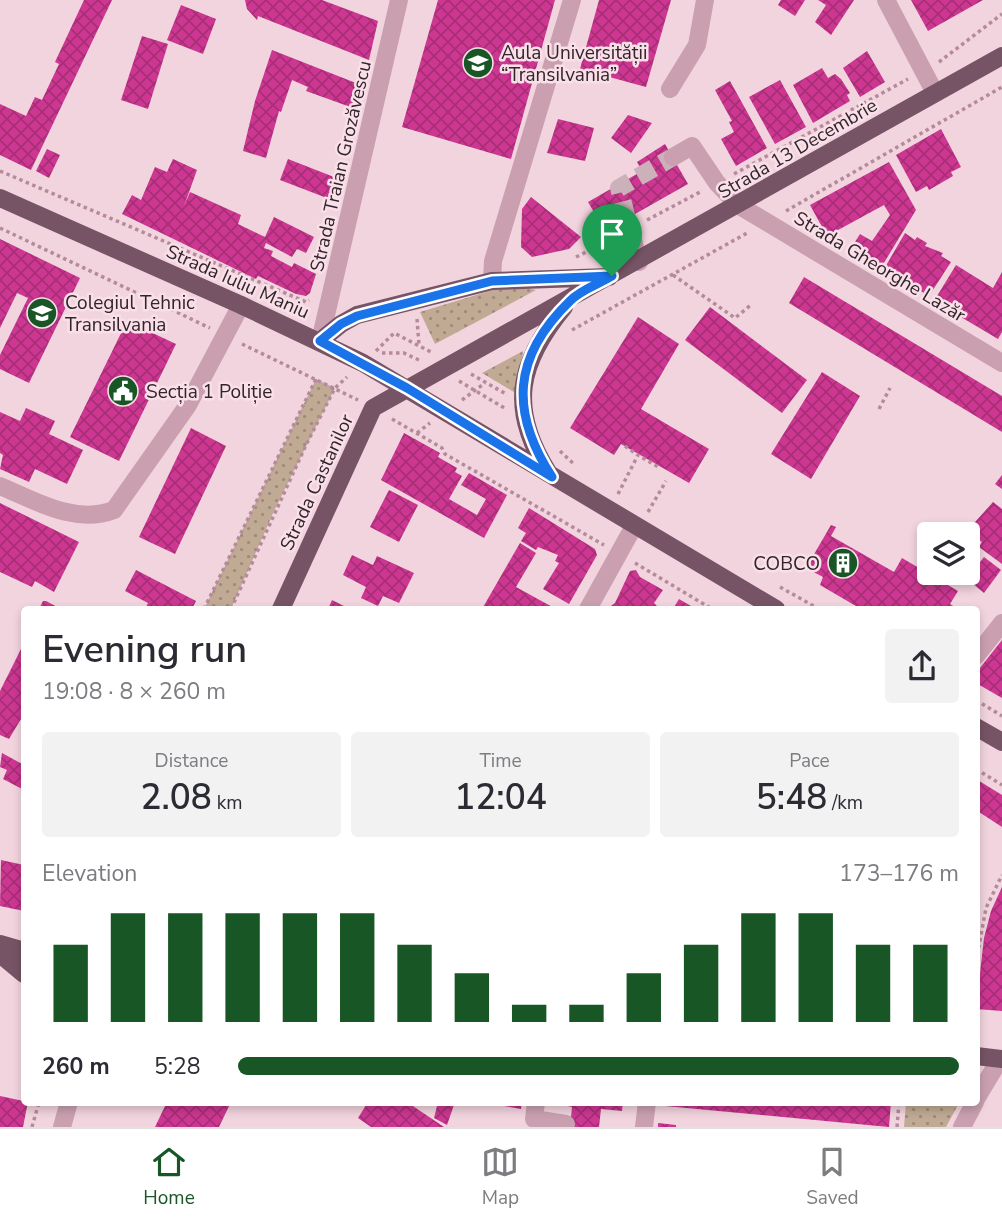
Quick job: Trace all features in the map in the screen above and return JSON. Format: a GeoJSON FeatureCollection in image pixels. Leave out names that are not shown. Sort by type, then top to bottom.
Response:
{"type":"FeatureCollection","features":[{"type":"Feature","properties":{"kind":"main road","name":"Strada 13 Decembrie"},"geometry":{"type":"LineString","coordinates":[[407,388],[639,262],[1002,56]]}},
{"type":"Feature","properties":{"kind":"main road","name":"Strada Iuliu Maniu"},"geometry":{"type":"LineString","coordinates":[[0,198],[241,305],[363,363],[770,606]]}},
{"type":"Feature","properties":{"kind":"main road","name":"Strada 13 Decembrie"},"geometry":{"type":"LineString","coordinates":[[320,341],[341,324],[357,316],[492,281],[612,276]]}},
{"type":"Feature","properties":{"kind":"main road"},"geometry":{"type":"LineString","coordinates":[[552,477],[528,433],[522,403],[524,379],[530,358],[540,339],[571,299]]}},
{"type":"Feature","properties":{"kind":"main road","name":"Strada Castanilor"},"geometry":{"type":"LineString","coordinates":[[282,606],[373,408],[407,388]]}},
{"type":"Feature","properties":{"kind":"main road"},"geometry":{"type":"LineString","coordinates":[[980,729],[1002,743]]}},
{"type":"Feature","properties":{"kind":"main road"},"geometry":{"type":"LineString","coordinates":[[0,944],[21,950]]}},
{"type":"Feature","properties":{"kind":"main road"},"geometry":{"type":"LineString","coordinates":[[0,954],[21,972]]}},
{"type":"Feature","properties":{"kind":"main road"},"geometry":{"type":"LineString","coordinates":[[980,1056],[1001,1059]]}},
{"type":"Feature","properties":{"kind":"street"},"geometry":{"type":"LineString","coordinates":[[380,0],[398,4]]}},
{"type":"Feature","properties":{"kind":"street"},"geometry":{"type":"LineString","coordinates":[[492,281],[493,261],[572,0]]}},
{"type":"Feature","properties":{"kind":"street"},"geometry":{"type":"LineString","coordinates":[[670,89],[697,45],[705,0]]}},
{"type":"Feature","properties":{"kind":"street"},"geometry":{"type":"LineString","coordinates":[[886,0],[935,93]]}},
{"type":"Feature","properties":{"kind":"street","name":"Strada Traian Grozăvescu"},"geometry":{"type":"LineString","coordinates":[[320,341],[332,299],[398,4]]}},
{"type":"Feature","properties":{"kind":"street","name":"Strada Gheorghe Lazăr"},"geometry":{"type":"LineString","coordinates":[[673,157],[692,146],[717,183],[738,205],[1002,362]]}},
{"type":"Feature","properties":{"kind":"street"},"geometry":{"type":"LineString","coordinates":[[627,219],[639,262]]}},
{"type":"Feature","properties":{"kind":"street"},"geometry":{"type":"LineString","coordinates":[[0,486],[73,516],[97,517],[114,510],[188,405],[241,305]]}},
{"type":"Feature","properties":{"kind":"street"},"geometry":{"type":"LineString","coordinates":[[590,606],[634,526]]}},
{"type":"Feature","properties":{"kind":"street"},"geometry":{"type":"LineString","coordinates":[[980,651],[1002,622]]}},
{"type":"Feature","properties":{"kind":"street"},"geometry":{"type":"LineString","coordinates":[[980,1094],[1001,1059]]}},
{"type":"Feature","properties":{"kind":"street"},"geometry":{"type":"LineString","coordinates":[[62,1127],[68,1106]]}},
{"type":"Feature","properties":{"kind":"street"},"geometry":{"type":"LineString","coordinates":[[536,1106],[534,1119],[566,1124]]}},
{"type":"Feature","properties":{"kind":"street"},"geometry":{"type":"LineString","coordinates":[[644,1127],[647,1106]]}},
{"type":"Feature","properties":{"kind":"street"},"geometry":{"type":"LineString","coordinates":[[962,1127],[973,1106]]}},
{"type":"Feature","properties":{"kind":"path"},"geometry":{"type":"LineString","coordinates":[[0,171],[306,302],[315,294],[332,299]]}},
{"type":"Feature","properties":{"kind":"path"},"geometry":{"type":"LineString","coordinates":[[673,275],[735,318],[752,304]]}},
{"type":"Feature","properties":{"kind":"path"},"geometry":{"type":"LineString","coordinates":[[232,606],[280,499],[335,388],[394,333],[419,345]]}},
{"type":"Feature","properties":{"kind":"path"},"geometry":{"type":"LineString","coordinates":[[451,363],[522,403]]}},
{"type":"Feature","properties":{"kind":"path"},"geometry":{"type":"LineString","coordinates":[[205,606],[316,379]]}},
{"type":"Feature","properties":{"kind":"path"},"geometry":{"type":"LineString","coordinates":[[879,409],[890,388]]}},
{"type":"Feature","properties":{"kind":"path"},"geometry":{"type":"LineString","coordinates":[[625,446],[660,468]]}},
{"type":"Feature","properties":{"kind":"path"},"geometry":{"type":"LineString","coordinates":[[557,449],[585,473]]}},
{"type":"Feature","properties":{"kind":"path"},"geometry":{"type":"LineString","coordinates":[[617,496],[638,455]]}},
{"type":"Feature","properties":{"kind":"path"},"geometry":{"type":"LineString","coordinates":[[648,513],[666,481]]}},
{"type":"Feature","properties":{"kind":"path"},"geometry":{"type":"LineString","coordinates":[[606,488],[627,502]]}},
{"type":"Feature","properties":{"kind":"path"},"geometry":{"type":"LineString","coordinates":[[637,507],[659,519]]}},
{"type":"Feature","properties":{"kind":"path"},"geometry":{"type":"LineString","coordinates":[[776,584],[814,606]]}},
{"type":"Feature","properties":{"kind":"path"},"geometry":{"type":"LineString","coordinates":[[980,702],[1002,716]]}},
{"type":"Feature","properties":{"kind":"path"},"geometry":{"type":"LineString","coordinates":[[980,771],[1002,785]]}},
{"type":"Feature","properties":{"kind":"path"},"geometry":{"type":"LineString","coordinates":[[980,940],[986,908],[1002,875]]}},
{"type":"Feature","properties":{"kind":"path"},"geometry":{"type":"LineString","coordinates":[[32,1127],[38,1106]]}},
{"type":"Feature","properties":{"kind":"path"},"geometry":{"type":"LineString","coordinates":[[897,1127],[899,1106]]}},
{"type":"Feature","properties":{"kind":"shaded area"},"geometry":{"type":"Polygon","coordinates":[[[496,289],[536,290],[435,344],[420,312],[496,289]]]}},
{"type":"Feature","properties":{"kind":"shaded area"},"geometry":{"type":"Polygon","coordinates":[[[523,351],[517,394],[482,373],[523,351]]]}},
{"type":"Feature","properties":{"kind":"shaded area"},"geometry":{"type":"Polygon","coordinates":[[[316,379],[335,388],[274,511],[232,606],[205,606],[316,379]]]}},
{"type":"Feature","properties":{"kind":"shaded area"},"geometry":{"type":"Polygon","coordinates":[[[906,1106],[957,1106],[946,1127],[904,1127],[906,1106]]]}},
{"type":"Feature","properties":{"kind":"building"},"geometry":{"type":"Polygon","coordinates":[[[84,0],[112,0],[31,170],[0,155],[0,104],[26,116],[35,97],[42,100],[59,64],[55,62],[84,0]]]}},
{"type":"Feature","properties":{"kind":"building"},"geometry":{"type":"Polygon","coordinates":[[[245,0],[322,0],[378,21],[369,60],[258,16],[257,20],[247,9],[245,0]]]}},
{"type":"Feature","properties":{"kind":"building","name":"Aula Universității “Transilvania”"},"geometry":{"type":"Polygon","coordinates":[[[438,0],[555,0],[511,159],[402,127],[438,0]]]}},
{"type":"Feature","properties":{"kind":"building"},"geometry":{"type":"Polygon","coordinates":[[[599,0],[671,0],[646,87],[580,69],[599,0]]]}},
{"type":"Feature","properties":{"kind":"building"},"geometry":{"type":"Polygon","coordinates":[[[781,0],[805,0],[795,16],[778,5],[781,0]]]}},
{"type":"Feature","properties":{"kind":"building"},"geometry":{"type":"Polygon","coordinates":[[[818,0],[854,0],[831,35],[815,22],[826,5],[818,0]]]}},
{"type":"Feature","properties":{"kind":"building"},"geometry":{"type":"Polygon","coordinates":[[[911,0],[983,0],[928,31],[911,0]]]}},
{"type":"Feature","properties":{"kind":"building"},"geometry":{"type":"Polygon","coordinates":[[[181,5],[216,19],[203,54],[167,40],[181,5]]]}},
{"type":"Feature","properties":{"kind":"building"},"geometry":{"type":"Polygon","coordinates":[[[142,36],[168,44],[148,109],[121,100],[142,36]]]}},
{"type":"Feature","properties":{"kind":"building"},"geometry":{"type":"Polygon","coordinates":[[[272,50],[361,85],[356,109],[306,91],[308,87],[292,80],[281,112],[279,111],[266,158],[243,151],[255,101],[272,50]]]}},
{"type":"Feature","properties":{"kind":"building"},"geometry":{"type":"Polygon","coordinates":[[[867,51],[885,82],[860,97],[843,68],[867,51]]]}},
{"type":"Feature","properties":{"kind":"building"},"geometry":{"type":"Polygon","coordinates":[[[822,68],[828,78],[835,74],[841,79],[850,93],[847,95],[850,101],[813,123],[793,85],[822,68]]]}},
{"type":"Feature","properties":{"kind":"building"},"geometry":{"type":"Polygon","coordinates":[[[780,80],[806,127],[775,144],[749,97],[780,80]]]}},
{"type":"Feature","properties":{"kind":"building"},"geometry":{"type":"Polygon","coordinates":[[[730,81],[767,148],[736,166],[721,139],[734,132],[729,122],[732,121],[715,90],[730,81]]]}},
{"type":"Feature","properties":{"kind":"building"},"geometry":{"type":"Polygon","coordinates":[[[628,115],[652,123],[631,153],[611,138],[628,115]]]}},
{"type":"Feature","properties":{"kind":"building"},"geometry":{"type":"Polygon","coordinates":[[[558,119],[594,128],[585,161],[547,153],[558,119]]]}},
{"type":"Feature","properties":{"kind":"building"},"geometry":{"type":"Polygon","coordinates":[[[941,129],[961,167],[951,172],[953,176],[929,190],[927,186],[916,192],[896,155],[941,129]]]}},
{"type":"Feature","properties":{"kind":"building"},"geometry":{"type":"Polygon","coordinates":[[[665,144],[688,184],[605,231],[588,202],[642,171],[637,162],[665,144]]]}},
{"type":"Feature","properties":{"kind":"building"},"geometry":{"type":"Polygon","coordinates":[[[47,149],[60,155],[49,178],[36,171],[47,149]]]}},
{"type":"Feature","properties":{"kind":"building"},"geometry":{"type":"Polygon","coordinates":[[[173,159],[197,170],[184,206],[190,192],[241,215],[238,224],[265,237],[274,217],[314,237],[306,253],[297,249],[292,257],[266,243],[264,248],[273,251],[271,256],[292,267],[294,263],[316,274],[310,293],[306,296],[296,294],[258,276],[256,279],[122,214],[132,195],[141,200],[155,167],[167,172],[173,159]]]}},
{"type":"Feature","properties":{"kind":"building"},"geometry":{"type":"Polygon","coordinates":[[[288,159],[339,179],[332,200],[280,180],[288,159]]]}},
{"type":"Feature","properties":{"kind":"building"},"geometry":{"type":"Polygon","coordinates":[[[889,162],[916,210],[879,271],[848,253],[860,234],[872,241],[890,215],[884,205],[827,236],[810,205],[889,162]]]}},
{"type":"Feature","properties":{"kind":"building"},"geometry":{"type":"Polygon","coordinates":[[[531,197],[581,237],[569,249],[532,257],[521,247],[522,209],[531,197]]]}},
{"type":"Feature","properties":{"kind":"building"},"geometry":{"type":"Polygon","coordinates":[[[905,233],[915,240],[917,237],[927,243],[925,246],[943,253],[941,256],[951,262],[929,296],[884,269],[905,233]]]}},
{"type":"Feature","properties":{"kind":"building","name":"Colegiul Tehnic Transilvania"},"geometry":{"type":"Polygon","coordinates":[[[0,239],[80,278],[29,383],[0,369],[0,355],[28,298],[17,293],[0,328],[0,239]]]}},
{"type":"Feature","properties":{"kind":"building"},"geometry":{"type":"Polygon","coordinates":[[[956,265],[993,288],[1002,272],[1002,332],[998,339],[934,301],[956,265]]]}},
{"type":"Feature","properties":{"kind":"building"},"geometry":{"type":"Polygon","coordinates":[[[804,277],[1002,396],[1002,432],[789,303],[804,277]]]}},
{"type":"Feature","properties":{"kind":"building"},"geometry":{"type":"Polygon","coordinates":[[[710,307],[807,380],[782,413],[685,340],[710,307]]]}},
{"type":"Feature","properties":{"kind":"building"},"geometry":{"type":"Polygon","coordinates":[[[638,317],[679,344],[641,409],[709,449],[689,483],[621,444],[614,455],[570,428],[638,317]]]}},
{"type":"Feature","properties":{"kind":"building","name":"Secția 1 Poliție"},"geometry":{"type":"Polygon","coordinates":[[[127,321],[176,344],[119,461],[70,437],[127,321]]]}},
{"type":"Feature","properties":{"kind":"building"},"geometry":{"type":"Polygon","coordinates":[[[822,372],[860,396],[811,479],[771,454],[822,372]]]}},
{"type":"Feature","properties":{"kind":"building"},"geometry":{"type":"Polygon","coordinates":[[[26,408],[55,421],[49,434],[83,450],[67,484],[35,469],[29,482],[0,469],[3,455],[0,453],[0,412],[20,421],[26,408]]]}},
{"type":"Feature","properties":{"kind":"building"},"geometry":{"type":"Polygon","coordinates":[[[191,428],[226,446],[175,554],[139,537],[191,428]]]}},
{"type":"Feature","properties":{"kind":"building"},"geometry":{"type":"Polygon","coordinates":[[[404,433],[440,453],[438,457],[457,468],[455,472],[462,476],[449,499],[477,515],[486,499],[461,485],[469,473],[507,495],[484,538],[381,480],[404,433]]]}},
{"type":"Feature","properties":{"kind":"building"},"geometry":{"type":"Polygon","coordinates":[[[1002,475],[1002,489],[995,484],[1002,475]]]}},
{"type":"Feature","properties":{"kind":"building"},"geometry":{"type":"Polygon","coordinates":[[[389,490],[418,505],[399,542],[370,527],[389,490]]]}},
{"type":"Feature","properties":{"kind":"building"},"geometry":{"type":"Polygon","coordinates":[[[993,502],[1002,509],[1002,564],[980,548],[980,522],[975,522],[993,502]]]}},
{"type":"Feature","properties":{"kind":"building"},"geometry":{"type":"Polygon","coordinates":[[[0,503],[79,542],[54,592],[35,581],[32,587],[0,572],[0,503]]]}},
{"type":"Feature","properties":{"kind":"building"},"geometry":{"type":"Polygon","coordinates":[[[529,508],[595,549],[597,555],[569,604],[543,589],[559,563],[555,561],[558,555],[538,547],[536,550],[521,541],[526,533],[518,528],[529,508]]]}},
{"type":"Feature","properties":{"kind":"building","name":"COBCO"},"geometry":{"type":"Polygon","coordinates":[[[831,525],[836,527],[831,536],[894,572],[902,558],[917,567],[917,585],[948,585],[958,591],[950,604],[953,606],[856,606],[820,585],[823,577],[806,568],[831,525]]]}},
{"type":"Feature","properties":{"kind":"building"},"geometry":{"type":"Polygon","coordinates":[[[520,543],[536,553],[516,587],[551,606],[484,606],[520,543]]]}},
{"type":"Feature","properties":{"kind":"building"},"geometry":{"type":"Polygon","coordinates":[[[352,555],[373,565],[377,556],[414,573],[399,603],[383,596],[378,606],[361,598],[366,587],[343,575],[352,555]]]}},
{"type":"Feature","properties":{"kind":"building"},"geometry":{"type":"Polygon","coordinates":[[[984,557],[1001,570],[984,593],[974,585],[980,585],[980,562],[984,557]]]}},
{"type":"Feature","properties":{"kind":"building"},"geometry":{"type":"Polygon","coordinates":[[[136,570],[196,601],[194,606],[146,606],[148,603],[125,591],[136,570]]]}},
{"type":"Feature","properties":{"kind":"building"},"geometry":{"type":"Polygon","coordinates":[[[636,570],[640,577],[663,590],[654,603],[657,606],[611,606],[630,571],[636,570]]]}},
{"type":"Feature","properties":{"kind":"building"},"geometry":{"type":"Polygon","coordinates":[[[679,599],[691,606],[675,606],[679,599]]]}},
{"type":"Feature","properties":{"kind":"building"},"geometry":{"type":"Polygon","coordinates":[[[332,600],[344,606],[329,606],[332,600]]]}},
{"type":"Feature","properties":{"kind":"building"},"geometry":{"type":"Polygon","coordinates":[[[46,601],[55,606],[40,606],[46,601]]]}},
{"type":"Feature","properties":{"kind":"building"},"geometry":{"type":"Polygon","coordinates":[[[1002,640],[1002,698],[980,685],[980,668],[1002,640]]]}},
{"type":"Feature","properties":{"kind":"building"},"geometry":{"type":"Polygon","coordinates":[[[21,649],[21,719],[9,739],[0,735],[0,691],[21,649]]]}},
{"type":"Feature","properties":{"kind":"building"},"geometry":{"type":"Polygon","coordinates":[[[2,753],[21,763],[21,788],[3,779],[7,770],[0,767],[2,753]]]}},
{"type":"Feature","properties":{"kind":"building"},"geometry":{"type":"Polygon","coordinates":[[[980,781],[1002,795],[1002,827],[980,813],[980,781]]]}},
{"type":"Feature","properties":{"kind":"building"},"geometry":{"type":"Polygon","coordinates":[[[1,860],[21,864],[21,910],[0,906],[1,860]]]}},
{"type":"Feature","properties":{"kind":"building"},"geometry":{"type":"Polygon","coordinates":[[[1002,887],[1002,1011],[980,1009],[980,974],[984,938],[991,911],[1002,887]]]}},
{"type":"Feature","properties":{"kind":"building"},"geometry":{"type":"Polygon","coordinates":[[[0,1096],[21,1100],[21,1106],[27,1106],[23,1127],[0,1127],[0,1096]]]}},
{"type":"Feature","properties":{"kind":"building"},"geometry":{"type":"Polygon","coordinates":[[[165,1106],[229,1106],[219,1127],[155,1127],[165,1106]]]}},
{"type":"Feature","properties":{"kind":"building"},"geometry":{"type":"Polygon","coordinates":[[[366,1106],[413,1106],[444,1127],[371,1127],[358,1118],[366,1106]]]}},
{"type":"Feature","properties":{"kind":"building"},"geometry":{"type":"Polygon","coordinates":[[[437,1106],[454,1106],[447,1125],[434,1118],[437,1106]]]}},
{"type":"Feature","properties":{"kind":"building"},"geometry":{"type":"Polygon","coordinates":[[[568,1106],[623,1106],[622,1111],[601,1109],[599,1127],[570,1127],[572,1107],[568,1106]]]}},
{"type":"Feature","properties":{"kind":"building"},"geometry":{"type":"Polygon","coordinates":[[[665,1106],[891,1106],[889,1127],[665,1106]]]}},
{"type":"Feature","properties":{"kind":"building"},"geometry":{"type":"Polygon","coordinates":[[[658,1123],[676,1125],[676,1127],[658,1127],[658,1123]]]}},
{"type":"Feature","properties":{"kind":"tunnel"},"geometry":{"type":"LineString","coordinates":[[627,219],[619,188],[673,157]]}},
{"type":"Feature","properties":{"kind":"place","name":"Aula Universității “Transilvania”"},"geometry":{"type":"Point","coordinates":[478,63]}},
{"type":"Feature","properties":{"kind":"place","name":"Colegiul Tehnic Transilvania"},"geometry":{"type":"Point","coordinates":[42,313]}},
{"type":"Feature","properties":{"kind":"place","name":"Secția 1 Poliție"},"geometry":{"type":"Point","coordinates":[123,391]}},
{"type":"Feature","properties":{"kind":"place","name":"COBCO"},"geometry":{"type":"Point","coordinates":[843,563]}},
{"type":"Feature","properties":{"kind":"route"},"geometry":{"type":"LineString","coordinates":[[612,276],[571,299],[550,324],[530,358],[521,399],[528,433],[552,477],[407,388],[320,341],[341,324],[379,308],[492,281],[612,276]]}}]}
